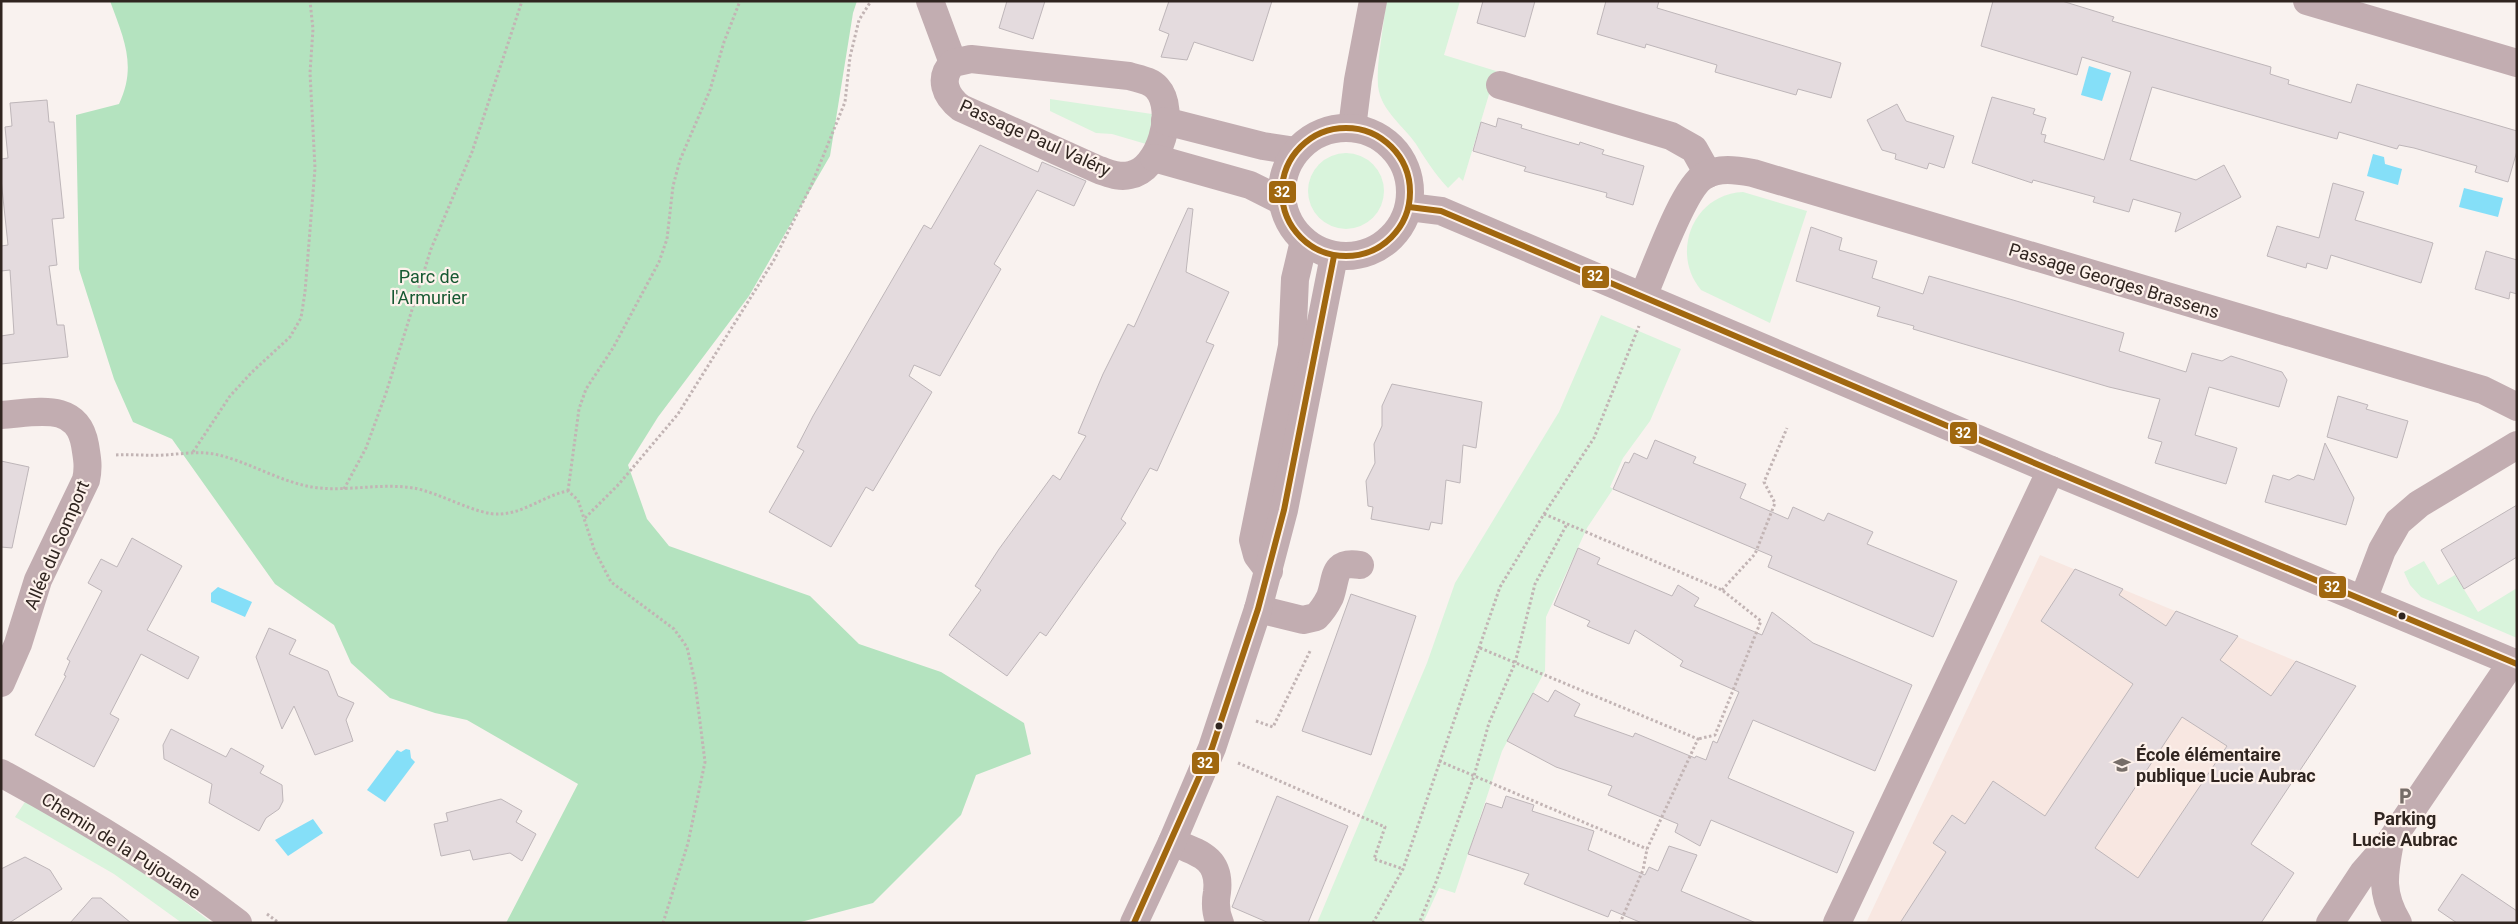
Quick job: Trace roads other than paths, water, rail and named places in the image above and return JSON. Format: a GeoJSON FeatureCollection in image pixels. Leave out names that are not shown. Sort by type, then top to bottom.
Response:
{"type":"FeatureCollection","features":[{"type":"Feature","properties":{"kind":"street"},"geometry":{"type":"LineString","coordinates":[[930,1],[953,63],[961,60],[978,60],[1129,76],[1145,80],[1156,87],[1162,95],[1165,121],[1154,158],[1250,185],[1282,201]]}},
{"type":"Feature","properties":{"kind":"street"},"geometry":{"type":"LineString","coordinates":[[1352,128],[1358,80],[1373,1]]}},
{"type":"Feature","properties":{"kind":"street"},"geometry":{"type":"LineString","coordinates":[[2314,2],[2375,11],[2517,63]]}},
{"type":"Feature","properties":{"kind":"street","name":"Passage Paul Valéry"},"geometry":{"type":"LineString","coordinates":[[953,63],[947,68],[944,84],[951,100],[961,108],[1100,170],[1118,176],[1130,176],[1141,171],[1154,158]]}},
{"type":"Feature","properties":{"kind":"street"},"geometry":{"type":"LineString","coordinates":[[1500,85],[1672,136],[1694,149],[1708,174],[1698,180],[1689,192],[1643,296]]}},
{"type":"Feature","properties":{"kind":"street"},"geometry":{"type":"LineString","coordinates":[[1165,121],[1263,146],[1296,151]]}},
{"type":"Feature","properties":{"kind":"street"},"geometry":{"type":"LineString","coordinates":[[1352,128],[1378,136],[1398,155],[1409,180],[1409,207],[1399,229],[1381,246],[1358,256],[1334,256],[1315,249],[1304,241],[1288,220],[1282,201],[1284,174],[1296,151],[1312,137],[1332,129],[1352,128]]}},
{"type":"Feature","properties":{"kind":"street","name":"Passage Georges Brassens"},"geometry":{"type":"LineString","coordinates":[[1708,174],[1722,170],[1753,173],[2482,390],[2517,407]]}},
{"type":"Feature","properties":{"kind":"street"},"geometry":{"type":"LineString","coordinates":[[1409,207],[1440,211],[2051,470],[2515,663],[2390,842],[2363,873],[2330,923]]}},
{"type":"Feature","properties":{"kind":"street"},"geometry":{"type":"LineString","coordinates":[[1268,571],[1257,554],[1253,540],[1292,346],[1295,279],[1304,241]]}},
{"type":"Feature","properties":{"kind":"street"},"geometry":{"type":"LineString","coordinates":[[1134,923],[1172,842],[1212,748],[1258,609],[1284,510],[1334,256]]}},
{"type":"Feature","properties":{"kind":"street","name":"Allée du Somport"},"geometry":{"type":"LineString","coordinates":[[1,415],[56,412],[67,415],[81,431],[88,458],[86,480],[38,580],[18,644],[1,683]]}},
{"type":"Feature","properties":{"kind":"street"},"geometry":{"type":"LineString","coordinates":[[2363,600],[2382,550],[2398,522],[2419,504],[2517,445]]}},
{"type":"Feature","properties":{"kind":"street"},"geometry":{"type":"LineString","coordinates":[[1837,923],[2051,470]]}},
{"type":"Feature","properties":{"kind":"street"},"geometry":{"type":"LineString","coordinates":[[1258,609],[1303,620],[1316,617],[1330,596],[1338,570],[1343,565],[1360,565]]}},
{"type":"Feature","properties":{"kind":"street","name":"Chemin de la Pujouane"},"geometry":{"type":"LineString","coordinates":[[1,773],[141,853],[186,883],[238,923]]}},
{"type":"Feature","properties":{"kind":"street"},"geometry":{"type":"LineString","coordinates":[[1172,842],[1203,855],[1211,862],[1217,873],[1215,906],[1220,923]]}},
{"type":"Feature","properties":{"kind":"street"},"geometry":{"type":"LineString","coordinates":[[2390,842],[2384,888],[2389,908],[2398,923]]}},
{"type":"Feature","properties":{"kind":"water"},"geometry":{"type":"Polygon","coordinates":[[[2089,66],[2111,73],[2102,101],[2081,95],[2089,66]]]}},
{"type":"Feature","properties":{"kind":"water"},"geometry":{"type":"Polygon","coordinates":[[[2373,154],[2384,157],[2385,164],[2402,169],[2398,185],[2367,176],[2373,154]]]}},
{"type":"Feature","properties":{"kind":"water"},"geometry":{"type":"Polygon","coordinates":[[[2464,188],[2503,198],[2498,217],[2459,207],[2464,188]]]}},
{"type":"Feature","properties":{"kind":"water"},"geometry":{"type":"Polygon","coordinates":[[[218,587],[252,602],[245,617],[211,602],[211,593],[218,587]]]}},
{"type":"Feature","properties":{"kind":"water"},"geometry":{"type":"Polygon","coordinates":[[[406,749],[410,750],[411,758],[415,762],[385,802],[367,790],[397,750],[401,752],[406,749]]]}},
{"type":"Feature","properties":{"kind":"water"},"geometry":{"type":"Polygon","coordinates":[[[313,819],[323,833],[288,856],[275,840],[313,819]]]}},
{"type":"Feature","properties":{"kind":"place","name":"École élémentaire publique Lucie Aubrac"},"geometry":{"type":"Point","coordinates":[2122,765]}},
{"type":"Feature","properties":{"kind":"place","name":"Parking Lucie Aubrac"},"geometry":{"type":"Point","coordinates":[2405,796]}},
{"type":"Feature","properties":{"kind":"park label","name":"Parc de l'Armurier"},"geometry":{"type":"Point","coordinates":[429,287]}}]}
